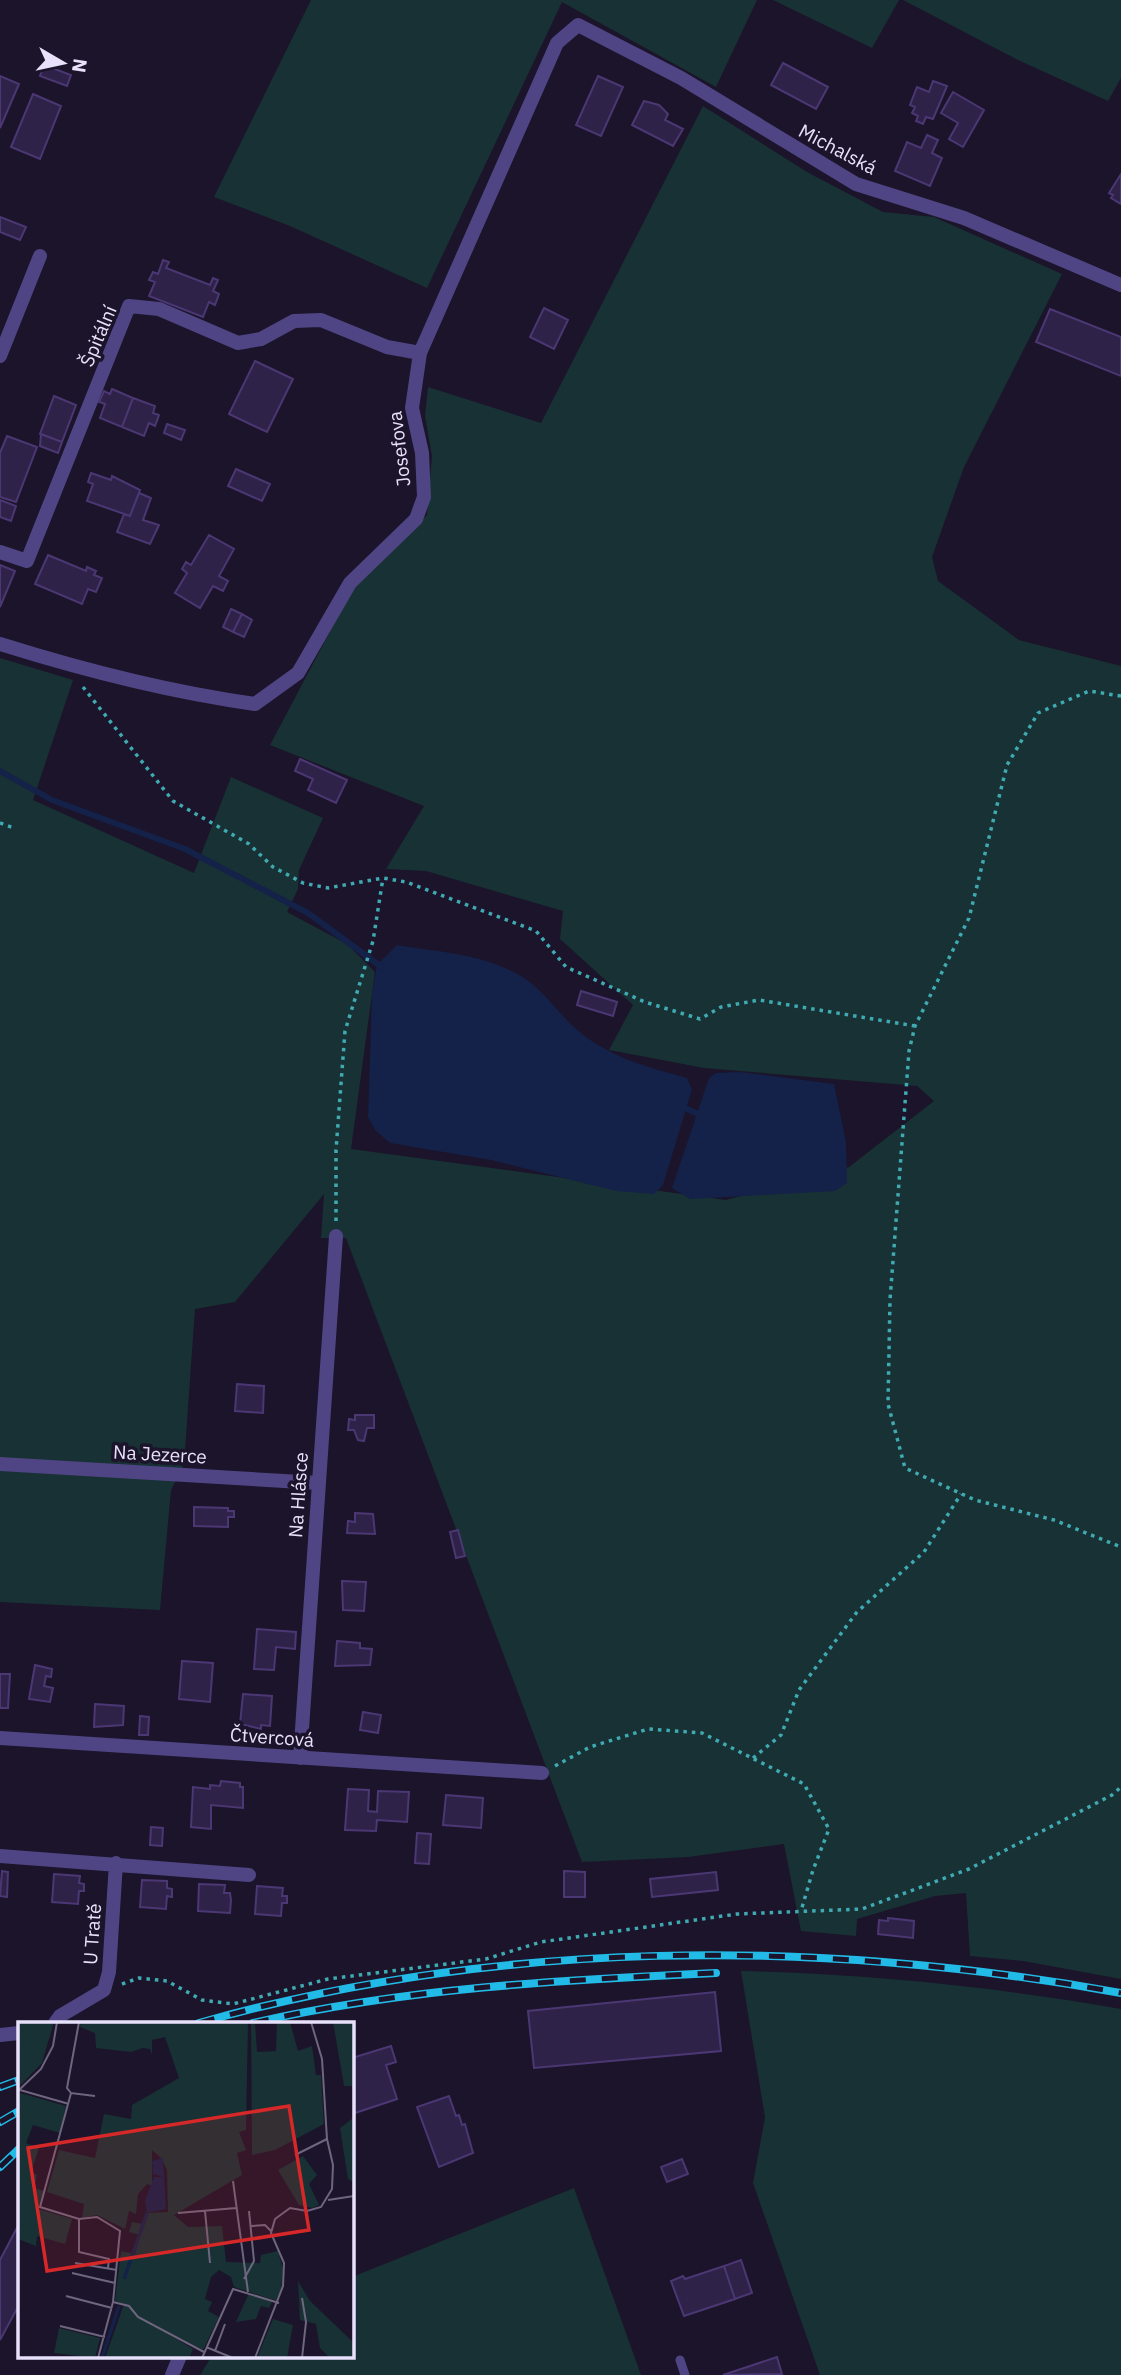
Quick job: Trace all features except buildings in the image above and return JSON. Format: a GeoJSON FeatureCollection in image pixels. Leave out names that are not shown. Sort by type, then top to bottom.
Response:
{"type":"FeatureCollection","features":[{"type":"Feature","properties":{"kind":"street","name":"Michalská"},"geometry":{"type":"LineString","coordinates":[[557,43],[578,25],[604,36],[856,184],[964,218],[1121,285]]}},
{"type":"Feature","properties":{"kind":"street","name":"Josefova"},"geometry":{"type":"LineString","coordinates":[[0,644],[64,664],[200,697],[254,704],[298,673],[350,583],[416,519],[424,497],[422,453],[412,408],[420,353],[557,43]]}},
{"type":"Feature","properties":{"kind":"street"},"geometry":{"type":"LineString","coordinates":[[0,356],[40,256]]}},
{"type":"Feature","properties":{"kind":"street","name":"Špitální"},"geometry":{"type":"LineString","coordinates":[[0,552],[27,561],[129,306],[159,309],[239,343],[261,339],[294,320],[321,320],[387,347],[420,353]]}},
{"type":"Feature","properties":{"kind":"street","name":"Na Hlásce"},"geometry":{"type":"LineString","coordinates":[[300,1758],[336,1236]]}},
{"type":"Feature","properties":{"kind":"street","name":"Na Jezerce"},"geometry":{"type":"LineString","coordinates":[[0,1464],[318,1483]]}},
{"type":"Feature","properties":{"kind":"street","name":"Čtvercová"},"geometry":{"type":"LineString","coordinates":[[0,1738],[542,1773]]}},
{"type":"Feature","properties":{"kind":"street"},"geometry":{"type":"LineString","coordinates":[[0,1856],[249,1875]]}},
{"type":"Feature","properties":{"kind":"street","name":"U Tratě"},"geometry":{"type":"LineString","coordinates":[[56,2022],[60,2016],[104,1990],[109,1972],[116,1863]]}},
{"type":"Feature","properties":{"kind":"street"},"geometry":{"type":"LineString","coordinates":[[0,2035],[18,2033]]}},
{"type":"Feature","properties":{"kind":"street"},"geometry":{"type":"LineString","coordinates":[[172,2375],[179,2358]]}},
{"type":"Feature","properties":{"kind":"lane"},"geometry":{"type":"LineString","coordinates":[[680,2360],[685,2375]]}},
{"type":"Feature","properties":{"kind":"path"},"geometry":{"type":"LineString","coordinates":[[64,664],[117,726],[173,801],[249,844],[274,867],[303,883],[328,888],[383,878],[406,882],[536,931],[566,967],[645,1002],[700,1019],[721,1007],[760,1000],[915,1026]]}},
{"type":"Feature","properties":{"kind":"path"},"geometry":{"type":"LineString","coordinates":[[1121,696],[1089,691],[1038,713],[1007,765],[969,918],[915,1026],[909,1051],[890,1300],[888,1404],[905,1468],[975,1500],[1054,1520],[1121,1547]]}},
{"type":"Feature","properties":{"kind":"path"},"geometry":{"type":"LineString","coordinates":[[0,822],[14,828]]}},
{"type":"Feature","properties":{"kind":"path"},"geometry":{"type":"LineString","coordinates":[[336,1236],[337,1150],[345,1031],[373,941],[383,878]]}},
{"type":"Feature","properties":{"kind":"path"},"geometry":{"type":"LineString","coordinates":[[752,1758],[781,1735],[799,1690],[857,1612],[924,1552],[961,1494]]}},
{"type":"Feature","properties":{"kind":"path"},"geometry":{"type":"LineString","coordinates":[[542,1773],[590,1747],[648,1729],[702,1733],[804,1784],[829,1829],[801,1911]]}},
{"type":"Feature","properties":{"kind":"path"},"geometry":{"type":"LineString","coordinates":[[104,1990],[139,1978],[158,1980],[167,1981],[202,2000],[233,2004],[328,1979],[486,1959],[541,1942],[737,1914],[862,1909],[969,1869],[1112,1795],[1121,1787]]}},
{"type":"Feature","properties":{"kind":"green space"},"geometry":{"type":"Polygon","coordinates":[[[311,0],[757,0],[716,87],[562,2],[427,288],[290,226],[214,197],[311,0]]]}},
{"type":"Feature","properties":{"kind":"green space"},"geometry":{"type":"Polygon","coordinates":[[[773,0],[899,0],[872,48],[773,0]]]}},
{"type":"Feature","properties":{"kind":"green space"},"geometry":{"type":"Polygon","coordinates":[[[903,0],[1121,0],[1121,78],[1108,101],[1018,60],[903,0]]]}},
{"type":"Feature","properties":{"kind":"green space"},"geometry":{"type":"Polygon","coordinates":[[[703,106],[807,172],[883,212],[934,217],[1062,274],[964,467],[932,557],[938,581],[1019,640],[1121,666],[1121,1979],[1023,1961],[970,1956],[966,1893],[935,1896],[857,1919],[856,1936],[801,1931],[784,1844],[688,1857],[582,1862],[346,1238],[321,1238],[324,1194],[235,1302],[195,1309],[184,1464],[171,1490],[160,1610],[0,1602],[0,658],[73,680],[33,800],[194,873],[231,777],[323,818],[299,870],[298,889],[287,912],[347,944],[375,972],[351,1149],[726,1200],[849,1167],[934,1101],[917,1086],[704,1068],[609,1050],[633,1005],[560,939],[563,911],[426,871],[386,869],[424,806],[270,745],[352,590],[427,515],[432,456],[425,416],[428,387],[541,423],[703,106]]]}},
{"type":"Feature","properties":{"kind":"green space"},"geometry":{"type":"Polygon","coordinates":[[[741,1971],[932,1983],[1121,2009],[1121,2375],[820,2375],[753,2183],[765,2117],[741,1971]]]}},
{"type":"Feature","properties":{"kind":"green space"},"geometry":{"type":"Polygon","coordinates":[[[574,2188],[641,2375],[200,2375],[211,2358],[354,2358],[354,2276],[574,2188]]]}},
{"type":"Feature","properties":{"kind":"water"},"geometry":{"type":"Polygon","coordinates":[[[397,945],[477,958],[507,969],[536,988],[575,1028],[600,1046],[642,1065],[687,1078],[692,1089],[663,1185],[654,1194],[616,1191],[491,1160],[390,1143],[375,1130],[368,1117],[372,994],[377,965],[397,945]]]}},
{"type":"Feature","properties":{"kind":"water"},"geometry":{"type":"Polygon","coordinates":[[[740,1072],[834,1084],[846,1142],[847,1183],[835,1191],[690,1199],[672,1188],[709,1078],[716,1073],[740,1072]]]}},
{"type":"Feature","properties":{"kind":"waterway"},"geometry":{"type":"LineString","coordinates":[[0,771],[52,800],[185,849],[308,913],[383,968]]}},
{"type":"Feature","properties":{"kind":"waterway"},"geometry":{"type":"LineString","coordinates":[[679,1105],[696,1113]]}},
{"type":"Feature","properties":{"kind":"railway"},"geometry":{"type":"LineString","coordinates":[[203,2022],[312,1995],[426,1975],[542,1962],[658,1956],[774,1956],[891,1963],[1006,1975],[1121,1993]]}},
{"type":"Feature","properties":{"kind":"railway"},"geometry":{"type":"LineString","coordinates":[[258,2022],[368,2001],[483,1987],[716,1973]]}},
{"type":"Feature","properties":{"kind":"railway"},"geometry":{"type":"LineString","coordinates":[[0,2087],[18,2080]]}},
{"type":"Feature","properties":{"kind":"railway"},"geometry":{"type":"LineString","coordinates":[[0,2122],[18,2112]]}},
{"type":"Feature","properties":{"kind":"railway"},"geometry":{"type":"LineString","coordinates":[[0,2167],[18,2150]]}}]}
